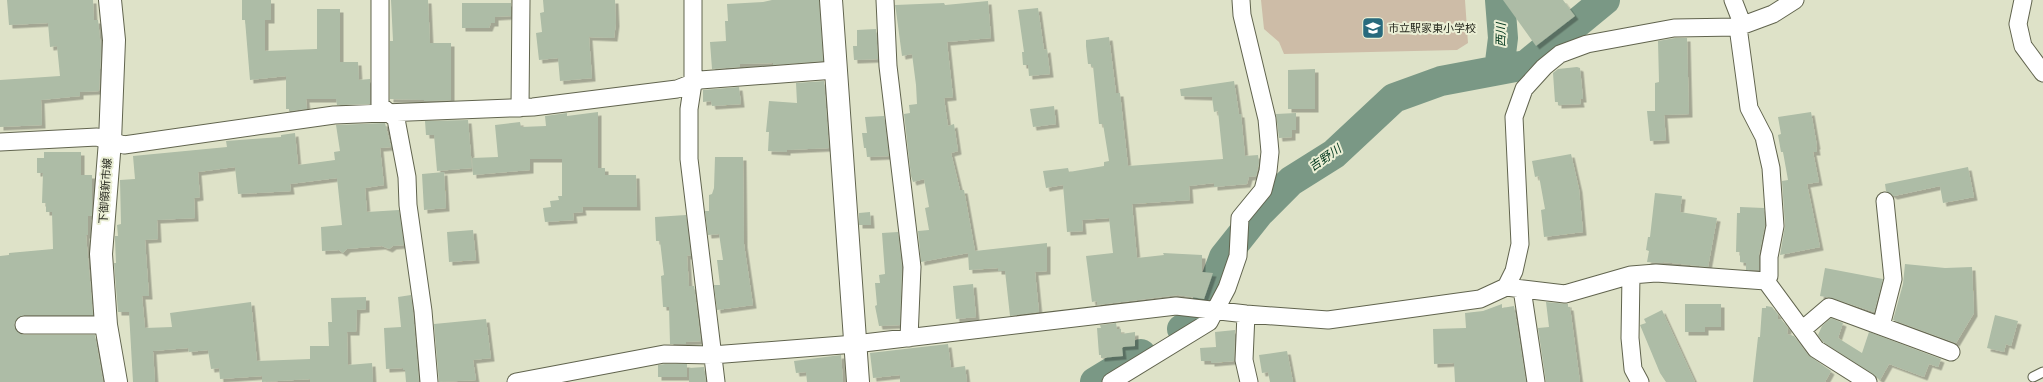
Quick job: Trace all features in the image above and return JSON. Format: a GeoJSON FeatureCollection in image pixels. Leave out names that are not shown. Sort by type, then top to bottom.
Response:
{"type":"FeatureCollection","features":[{"type":"Feature","properties":{"kind":"main road","name":"下御領新市線"},"geometry":{"type":"LineString","coordinates":[[110,0],[114,40],[110,141],[101,254],[106,325],[116,382]]}},
{"type":"Feature","properties":{"kind":"main road"},"geometry":{"type":"LineString","coordinates":[[831,0],[858,382]]}},
{"type":"Feature","properties":{"kind":"street"},"geometry":{"type":"LineString","coordinates":[[380,0],[380,105],[396,120],[407,177],[408,205],[423,311],[429,382]]}},
{"type":"Feature","properties":{"kind":"street"},"geometry":{"type":"LineString","coordinates":[[520,108],[521,0]]}},
{"type":"Feature","properties":{"kind":"street"},"geometry":{"type":"LineString","coordinates":[[693,0],[693,83],[689,109],[689,159],[716,382]]}},
{"type":"Feature","properties":{"kind":"street"},"geometry":{"type":"LineString","coordinates":[[885,0],[888,66],[912,267],[909,338]]}},
{"type":"Feature","properties":{"kind":"street"},"geometry":{"type":"LineString","coordinates":[[1111,382],[1209,322],[1227,288],[1238,256],[1240,218],[1263,190],[1268,171],[1270,152],[1267,120],[1242,15],[1241,0]]}},
{"type":"Feature","properties":{"kind":"street"},"geometry":{"type":"LineString","coordinates":[[1733,0],[1740,18],[1738,27],[1749,108],[1764,137],[1771,168],[1774,226],[1769,257],[1769,276],[1766,281]]}},
{"type":"Feature","properties":{"kind":"street"},"geometry":{"type":"LineString","coordinates":[[1536,382],[1514,288],[1514,271],[1520,244],[1514,117],[1524,89],[1544,67],[1560,54],[1587,44],[1674,28],[1738,27],[1773,14],[1795,0]]}},
{"type":"Feature","properties":{"kind":"street"},"geometry":{"type":"LineString","coordinates":[[2023,0],[2018,24],[2023,46],[2043,73]]}},
{"type":"Feature","properties":{"kind":"street"},"geometry":{"type":"LineString","coordinates":[[0,142],[97,137],[124,145],[334,115],[520,108],[677,89],[700,80],[835,70]]}},
{"type":"Feature","properties":{"kind":"street"},"geometry":{"type":"LineString","coordinates":[[1881,326],[1893,278],[1885,201]]}},
{"type":"Feature","properties":{"kind":"street"},"geometry":{"type":"LineString","coordinates":[[516,382],[664,354],[712,355],[855,344],[1176,306],[1246,314],[1328,320],[1480,299],[1514,288],[1565,294],[1631,275],[1656,273],[1766,281],[1816,349],[1868,382]]}},
{"type":"Feature","properties":{"kind":"street"},"geometry":{"type":"LineString","coordinates":[[1631,275],[1630,338],[1633,369],[1640,382]]}},
{"type":"Feature","properties":{"kind":"street"},"geometry":{"type":"LineString","coordinates":[[1802,330],[1829,307],[1951,352]]}},
{"type":"Feature","properties":{"kind":"street"},"geometry":{"type":"LineString","coordinates":[[1246,314],[1244,360],[1249,382]]}},
{"type":"Feature","properties":{"kind":"street"},"geometry":{"type":"LineString","coordinates":[[24,325],[106,325]]}},
{"type":"Feature","properties":{"kind":"lane"},"geometry":{"type":"LineString","coordinates":[[2033,377],[2043,372]]}},
{"type":"Feature","properties":{"kind":"shaded area","name":"市立駅家東小学校"},"geometry":{"type":"Polygon","coordinates":[[[1261,0],[1465,0],[1468,43],[1457,50],[1284,54],[1279,42],[1264,29],[1261,0]]]}},
{"type":"Feature","properties":{"kind":"building"},"geometry":{"type":"Polygon","coordinates":[[[7,0],[93,0],[94,20],[98,20],[101,48],[99,91],[80,92],[80,96],[41,100],[42,125],[0,127],[0,80],[60,76],[57,46],[50,47],[48,23],[9,25],[7,0]]]}},
{"type":"Feature","properties":{"kind":"building"},"geometry":{"type":"Polygon","coordinates":[[[242,0],[271,0],[271,20],[265,20],[265,51],[317,49],[317,9],[340,9],[340,62],[358,62],[359,80],[370,79],[370,104],[337,105],[336,99],[306,99],[307,109],[289,111],[289,109],[286,109],[286,76],[250,80],[245,20],[242,20],[242,0]]]}},
{"type":"Feature","properties":{"kind":"building"},"geometry":{"type":"Polygon","coordinates":[[[391,0],[428,0],[430,43],[451,43],[451,100],[424,101],[390,99],[390,41],[393,41],[391,0]]]}},
{"type":"Feature","properties":{"kind":"building"},"geometry":{"type":"Polygon","coordinates":[[[543,0],[615,0],[616,23],[614,38],[589,37],[592,78],[560,81],[558,58],[539,60],[536,33],[542,32],[540,13],[544,12],[543,0]]]}},
{"type":"Feature","properties":{"kind":"building"},"geometry":{"type":"Polygon","coordinates":[[[772,0],[819,0],[823,61],[773,65],[773,63],[740,64],[740,67],[712,69],[710,42],[726,41],[725,21],[728,21],[727,4],[772,0]]]}},
{"type":"Feature","properties":{"kind":"building"},"geometry":{"type":"Polygon","coordinates":[[[1503,0],[1563,0],[1575,16],[1536,46],[1503,0]]]}},
{"type":"Feature","properties":{"kind":"building"},"geometry":{"type":"Polygon","coordinates":[[[988,1],[991,38],[947,42],[953,97],[944,98],[948,126],[954,124],[958,151],[951,153],[960,190],[964,190],[975,251],[1047,243],[1047,271],[1035,272],[1039,312],[1010,316],[1005,271],[998,271],[998,268],[969,270],[968,253],[921,262],[918,231],[929,230],[925,208],[929,207],[924,179],[913,182],[911,176],[904,114],[910,113],[909,105],[917,104],[916,85],[912,54],[902,56],[895,5],[944,3],[945,5],[988,1]]]}},
{"type":"Feature","properties":{"kind":"building"},"geometry":{"type":"Polygon","coordinates":[[[462,3],[511,3],[511,16],[495,17],[495,23],[491,23],[489,28],[462,28],[462,3]]]}},
{"type":"Feature","properties":{"kind":"building"},"geometry":{"type":"Polygon","coordinates":[[[1038,8],[1044,50],[1047,49],[1050,74],[1029,76],[1028,65],[1023,65],[1022,52],[1024,52],[1018,10],[1038,8]]]}},
{"type":"Feature","properties":{"kind":"building"},"geometry":{"type":"Polygon","coordinates":[[[876,29],[878,59],[854,60],[853,46],[857,46],[857,30],[876,29]]]}},
{"type":"Feature","properties":{"kind":"building"},"geometry":{"type":"Polygon","coordinates":[[[1109,37],[1116,93],[1120,93],[1128,166],[1223,159],[1218,111],[1214,112],[1212,97],[1181,96],[1180,89],[1234,81],[1239,114],[1241,114],[1245,156],[1258,155],[1259,163],[1256,176],[1249,177],[1247,184],[1214,187],[1214,183],[1189,186],[1190,200],[1132,204],[1137,258],[1164,255],[1163,253],[1202,255],[1202,272],[1213,273],[1204,299],[1178,295],[1097,305],[1097,301],[1092,302],[1086,256],[1113,253],[1109,218],[1082,220],[1083,231],[1067,232],[1063,185],[1046,188],[1043,171],[1068,168],[1069,172],[1104,166],[1104,162],[1109,161],[1103,124],[1099,124],[1093,66],[1091,67],[1091,64],[1088,64],[1086,40],[1109,37]]]}},
{"type":"Feature","properties":{"kind":"building"},"geometry":{"type":"Polygon","coordinates":[[[1675,38],[1687,38],[1689,114],[1664,115],[1666,140],[1650,141],[1647,111],[1655,111],[1655,83],[1659,82],[1658,41],[1675,38]]]}},
{"type":"Feature","properties":{"kind":"building"},"geometry":{"type":"Polygon","coordinates":[[[1580,68],[1583,99],[1580,99],[1581,104],[1558,105],[1558,102],[1555,102],[1553,73],[1558,69],[1580,68]]]}},
{"type":"Feature","properties":{"kind":"building"},"geometry":{"type":"Polygon","coordinates":[[[1315,69],[1315,109],[1288,109],[1288,70],[1315,69]]]}},
{"type":"Feature","properties":{"kind":"building"},"geometry":{"type":"Polygon","coordinates":[[[824,81],[829,148],[787,150],[787,152],[768,151],[769,132],[766,132],[769,101],[797,103],[796,83],[824,81]]]}},
{"type":"Feature","properties":{"kind":"building"},"geometry":{"type":"Polygon","coordinates":[[[739,87],[741,104],[712,106],[711,101],[703,102],[703,90],[739,87]]]}},
{"type":"Feature","properties":{"kind":"building"},"geometry":{"type":"Polygon","coordinates":[[[1054,106],[1056,124],[1033,127],[1030,109],[1054,106]]]}},
{"type":"Feature","properties":{"kind":"building"},"geometry":{"type":"Polygon","coordinates":[[[598,112],[598,168],[605,168],[605,175],[636,175],[637,207],[582,207],[583,212],[573,213],[574,220],[545,222],[543,208],[551,207],[550,201],[559,200],[558,196],[562,196],[562,159],[530,159],[530,170],[473,175],[472,158],[498,157],[495,125],[520,122],[521,127],[546,126],[545,116],[567,113],[567,116],[598,112]]]}},
{"type":"Feature","properties":{"kind":"building"},"geometry":{"type":"Polygon","coordinates":[[[1811,112],[1817,146],[1817,152],[1813,152],[1819,182],[1807,184],[1820,247],[1780,255],[1785,226],[1782,181],[1788,180],[1778,135],[1781,134],[1778,117],[1811,112]]]}},
{"type":"Feature","properties":{"kind":"building"},"geometry":{"type":"Polygon","coordinates":[[[1296,113],[1296,130],[1292,130],[1292,137],[1279,138],[1276,114],[1296,113]]]}},
{"type":"Feature","properties":{"kind":"building"},"geometry":{"type":"Polygon","coordinates":[[[884,116],[889,156],[867,157],[862,133],[867,133],[865,117],[884,116]]]}},
{"type":"Feature","properties":{"kind":"building"},"geometry":{"type":"Polygon","coordinates":[[[468,120],[472,168],[437,171],[434,135],[426,135],[425,121],[468,120]]]}},
{"type":"Feature","properties":{"kind":"building"},"geometry":{"type":"Polygon","coordinates":[[[385,123],[391,147],[380,148],[384,185],[365,188],[367,212],[399,210],[404,245],[393,246],[389,249],[382,246],[347,249],[343,253],[339,250],[322,251],[321,227],[342,225],[337,178],[290,184],[291,191],[238,194],[235,167],[198,172],[200,197],[194,198],[195,218],[157,220],[158,239],[145,240],[149,296],[142,296],[145,328],[172,327],[170,313],[251,302],[257,361],[310,359],[310,346],[329,346],[328,322],[332,322],[331,298],[366,297],[366,309],[357,310],[356,332],[347,332],[348,365],[372,363],[373,382],[310,382],[310,379],[262,382],[262,376],[220,379],[219,368],[211,369],[208,350],[189,352],[188,348],[153,351],[155,382],[133,382],[129,312],[118,312],[114,263],[116,263],[115,236],[118,236],[117,225],[121,224],[120,180],[135,179],[133,156],[227,147],[226,141],[281,137],[281,135],[295,133],[298,165],[335,160],[334,152],[340,151],[336,125],[385,123]]]}},
{"type":"Feature","properties":{"kind":"building"},"geometry":{"type":"Polygon","coordinates":[[[44,152],[81,152],[81,175],[92,175],[92,216],[88,216],[88,235],[86,235],[93,315],[24,315],[16,320],[14,325],[19,333],[24,335],[95,335],[103,382],[0,382],[0,256],[9,255],[9,253],[53,249],[52,212],[46,212],[46,203],[42,203],[43,173],[37,173],[37,158],[44,158],[44,152]]]}},
{"type":"Feature","properties":{"kind":"building"},"geometry":{"type":"Polygon","coordinates":[[[1571,154],[1579,189],[1583,232],[1544,237],[1541,210],[1545,209],[1539,176],[1535,177],[1532,161],[1571,154]]]}},
{"type":"Feature","properties":{"kind":"building"},"geometry":{"type":"Polygon","coordinates":[[[715,157],[743,157],[744,244],[753,305],[717,310],[714,285],[720,285],[717,260],[723,260],[719,234],[708,235],[705,211],[709,211],[709,195],[712,194],[714,188],[715,157]]]}},
{"type":"Feature","properties":{"kind":"building"},"geometry":{"type":"Polygon","coordinates":[[[1968,167],[1974,197],[1943,203],[1940,186],[1894,196],[1886,191],[1885,184],[1968,167]]]}},
{"type":"Feature","properties":{"kind":"building"},"geometry":{"type":"Polygon","coordinates":[[[444,172],[446,208],[424,210],[422,174],[444,172]]]}},
{"type":"Feature","properties":{"kind":"building"},"geometry":{"type":"Polygon","coordinates":[[[1655,193],[1682,196],[1680,212],[1717,218],[1708,267],[1663,262],[1647,262],[1649,251],[1646,250],[1648,237],[1650,237],[1655,193]]]}},
{"type":"Feature","properties":{"kind":"building"},"geometry":{"type":"Polygon","coordinates":[[[1740,207],[1764,208],[1765,225],[1759,255],[1759,270],[1746,270],[1746,263],[1740,262],[1740,252],[1736,252],[1737,213],[1740,213],[1740,207]]]}},
{"type":"Feature","properties":{"kind":"building"},"geometry":{"type":"Polygon","coordinates":[[[870,212],[871,225],[859,225],[859,213],[870,212]]]}},
{"type":"Feature","properties":{"kind":"building"},"geometry":{"type":"Polygon","coordinates":[[[686,215],[691,255],[687,256],[689,286],[694,286],[701,341],[686,342],[686,344],[670,344],[669,307],[663,307],[661,276],[664,275],[660,241],[656,241],[655,217],[686,215]]]}},
{"type":"Feature","properties":{"kind":"building"},"geometry":{"type":"Polygon","coordinates":[[[473,230],[476,260],[449,262],[447,232],[473,230]]]}},
{"type":"Feature","properties":{"kind":"building"},"geometry":{"type":"Polygon","coordinates":[[[898,232],[902,267],[900,325],[879,326],[875,306],[877,305],[875,283],[880,283],[879,275],[885,274],[882,233],[898,232]]]}},
{"type":"Feature","properties":{"kind":"building"},"geometry":{"type":"Polygon","coordinates":[[[1905,264],[1945,268],[1972,267],[1974,313],[1956,343],[1893,320],[1903,284],[1905,264]]]}},
{"type":"Feature","properties":{"kind":"building"},"geometry":{"type":"Polygon","coordinates":[[[1825,268],[1883,279],[1874,312],[1832,298],[1820,296],[1825,268]]]}},
{"type":"Feature","properties":{"kind":"building"},"geometry":{"type":"Polygon","coordinates":[[[973,284],[976,317],[956,319],[953,286],[973,284]]]}},
{"type":"Feature","properties":{"kind":"building"},"geometry":{"type":"Polygon","coordinates":[[[411,295],[419,382],[406,382],[405,370],[403,370],[403,368],[386,369],[384,328],[401,327],[398,297],[411,295]]]}},
{"type":"Feature","properties":{"kind":"building"},"geometry":{"type":"Polygon","coordinates":[[[1546,302],[1568,304],[1568,307],[1570,307],[1580,382],[1546,382],[1538,328],[1549,327],[1546,302]]]}},
{"type":"Feature","properties":{"kind":"building"},"geometry":{"type":"Polygon","coordinates":[[[1502,304],[1502,308],[1514,306],[1526,382],[1455,382],[1454,363],[1434,364],[1433,329],[1466,328],[1465,313],[1483,311],[1502,304]]]}},
{"type":"Feature","properties":{"kind":"building"},"geometry":{"type":"Polygon","coordinates":[[[1685,304],[1721,304],[1721,327],[1705,327],[1705,332],[1685,332],[1685,304]]]}},
{"type":"Feature","properties":{"kind":"building"},"geometry":{"type":"Polygon","coordinates":[[[1766,306],[1772,307],[1778,315],[1778,319],[1782,320],[1788,328],[1787,334],[1794,336],[1808,355],[1831,371],[1825,382],[1753,382],[1758,337],[1760,337],[1762,308],[1766,308],[1766,306]]]}},
{"type":"Feature","properties":{"kind":"building"},"geometry":{"type":"Polygon","coordinates":[[[1662,310],[1695,382],[1666,382],[1660,373],[1640,325],[1646,323],[1644,319],[1662,310]]]}},
{"type":"Feature","properties":{"kind":"building"},"geometry":{"type":"Polygon","coordinates":[[[1995,315],[2018,321],[2011,346],[2006,344],[2004,352],[1987,348],[1995,315]]]}},
{"type":"Feature","properties":{"kind":"building"},"geometry":{"type":"Polygon","coordinates":[[[1831,318],[1843,323],[1838,338],[1862,353],[1869,332],[1941,359],[1938,367],[1929,364],[1924,377],[1889,364],[1880,380],[1823,342],[1818,335],[1822,326],[1831,318]]]}},
{"type":"Feature","properties":{"kind":"building"},"geometry":{"type":"Polygon","coordinates":[[[486,319],[491,358],[473,360],[476,380],[439,382],[434,324],[486,319]]]}},
{"type":"Feature","properties":{"kind":"building"},"geometry":{"type":"Polygon","coordinates":[[[1116,323],[1117,329],[1121,329],[1121,334],[1135,332],[1135,346],[1122,347],[1123,356],[1101,358],[1101,355],[1099,355],[1097,328],[1101,328],[1100,325],[1116,323]]]}},
{"type":"Feature","properties":{"kind":"building"},"geometry":{"type":"Polygon","coordinates":[[[1235,330],[1234,361],[1211,363],[1211,361],[1201,361],[1200,348],[1216,347],[1215,332],[1235,330]]]}},
{"type":"Feature","properties":{"kind":"building"},"geometry":{"type":"Polygon","coordinates":[[[948,344],[951,368],[965,366],[967,382],[900,382],[900,375],[873,378],[870,353],[948,344]]]}},
{"type":"Feature","properties":{"kind":"building"},"geometry":{"type":"Polygon","coordinates":[[[1287,351],[1293,382],[1270,382],[1268,372],[1262,373],[1259,355],[1287,351]]]}},
{"type":"Feature","properties":{"kind":"building"},"geometry":{"type":"Polygon","coordinates":[[[841,355],[843,382],[807,382],[806,372],[796,373],[794,361],[841,355]]]}},
{"type":"Feature","properties":{"kind":"building"},"geometry":{"type":"Polygon","coordinates":[[[687,364],[687,377],[658,377],[658,365],[687,364]]]}},
{"type":"Feature","properties":{"kind":"building"},"geometry":{"type":"Polygon","coordinates":[[[704,367],[706,382],[689,382],[689,368],[704,367]]]}},
{"type":"Feature","properties":{"kind":"waterway","name":"西川"},"geometry":{"type":"LineString","coordinates":[[1499,70],[1503,38],[1500,0]]}},
{"type":"Feature","properties":{"kind":"waterway","name":"吉野川"},"geometry":{"type":"LineString","coordinates":[[1182,329],[1202,317],[1224,257],[1259,213],[1291,181],[1334,154],[1394,98],[1441,81],[1526,65],[1605,0]]}},
{"type":"Feature","properties":{"kind":"waterway","name":"吉野川"},"geometry":{"type":"LineString","coordinates":[[1095,382],[1141,354]]}},
{"type":"Feature","properties":{"kind":"place","name":"市立駅家東小学校"},"geometry":{"type":"Point","coordinates":[1373,28]}}]}
